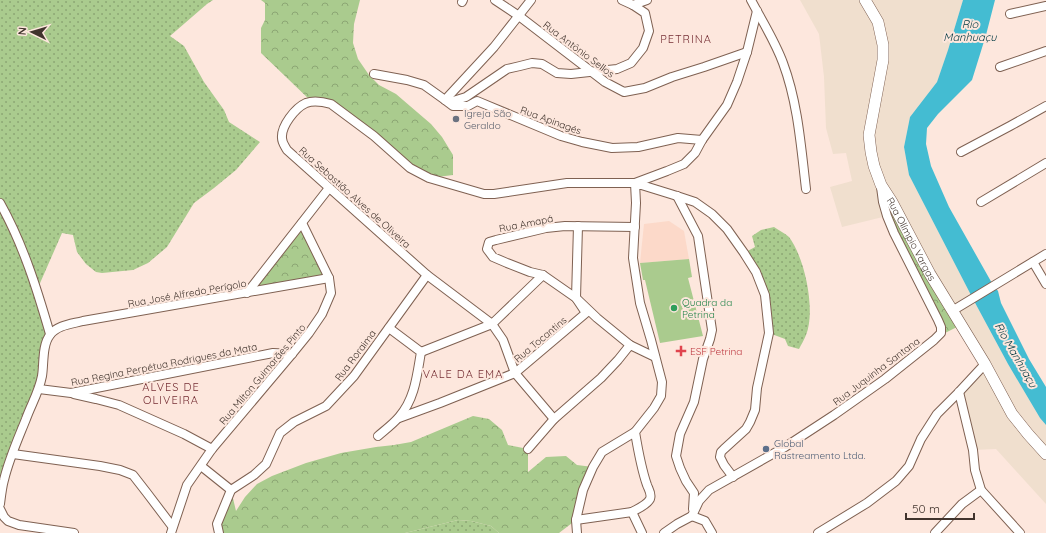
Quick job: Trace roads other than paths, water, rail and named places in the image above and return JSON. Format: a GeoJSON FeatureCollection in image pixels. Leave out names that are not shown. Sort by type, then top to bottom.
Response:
{"type":"FeatureCollection","features":[{"type":"Feature","properties":{"kind":"street","name":"Rua Antônio Sellos"},"geometry":{"type":"LineString","coordinates":[[495,0],[519,16],[605,82],[624,92],[645,88],[672,77],[709,66],[747,52]]}},
{"type":"Feature","properties":{"kind":"street"},"geometry":{"type":"LineString","coordinates":[[445,100],[494,47],[531,0]]}},
{"type":"Feature","properties":{"kind":"street"},"geometry":{"type":"LineString","coordinates":[[374,74],[424,85],[445,100],[453,101],[466,97],[507,69],[520,66],[542,64],[557,73],[571,74],[617,69],[631,63],[643,48],[649,31],[645,13],[622,0]]}},
{"type":"Feature","properties":{"kind":"street"},"geometry":{"type":"LineString","coordinates":[[633,5],[647,0]]}},
{"type":"Feature","properties":{"kind":"street"},"geometry":{"type":"LineString","coordinates":[[751,0],[774,43],[789,79],[800,131],[806,189]]}},
{"type":"Feature","properties":{"kind":"street","name":"Rua Olímpio Vargas"},"geometry":{"type":"LineString","coordinates":[[865,0],[878,22],[884,45],[883,60],[869,135],[874,166],[880,185],[892,202],[930,274],[1012,414],[1046,454]]}},
{"type":"Feature","properties":{"kind":"street"},"geometry":{"type":"LineString","coordinates":[[1010,14],[1046,6]]}},
{"type":"Feature","properties":{"kind":"street"},"geometry":{"type":"LineString","coordinates":[[635,183],[684,164],[695,153],[702,140],[727,105],[737,82],[747,52],[757,11]]}},
{"type":"Feature","properties":{"kind":"street"},"geometry":{"type":"LineString","coordinates":[[1000,67],[1046,51]]}},
{"type":"Feature","properties":{"kind":"street","name":"Rua Apinagés"},"geometry":{"type":"LineString","coordinates":[[445,100],[453,106],[468,106],[477,101],[561,136],[612,148],[638,147],[678,138],[702,140]]}},
{"type":"Feature","properties":{"kind":"street","name":"Rua Sebastião Alves de Oliveira"},"geometry":{"type":"LineString","coordinates":[[515,373],[503,340],[492,324],[427,274],[287,150],[282,139],[282,133],[286,125],[295,111],[306,103],[325,102],[332,104],[374,136],[410,168],[429,178],[484,194],[494,194],[566,183],[635,183]]}},
{"type":"Feature","properties":{"kind":"street"},"geometry":{"type":"LineString","coordinates":[[961,152],[1046,106]]}},
{"type":"Feature","properties":{"kind":"street"},"geometry":{"type":"LineString","coordinates":[[981,202],[1046,163]]}},
{"type":"Feature","properties":{"kind":"street"},"geometry":{"type":"LineString","coordinates":[[635,183],[695,202],[712,214],[727,229],[744,253],[756,272],[765,295],[769,333],[757,388],[755,410],[746,429],[721,452],[720,457],[733,477]]}},
{"type":"Feature","properties":{"kind":"street"},"geometry":{"type":"LineString","coordinates":[[577,533],[576,520],[583,490],[602,452],[635,432],[654,408],[661,396],[662,382],[652,340],[640,303],[633,258],[636,202],[635,183]]}},
{"type":"Feature","properties":{"kind":"street","name":"Rua Juquinha Santana"},"geometry":{"type":"LineString","coordinates":[[692,516],[699,501],[709,490],[785,447],[834,415],[885,380],[941,333],[941,327],[938,320],[899,244],[887,216],[880,185]]}},
{"type":"Feature","properties":{"kind":"street"},"geometry":{"type":"LineString","coordinates":[[247,293],[329,188]]}},
{"type":"Feature","properties":{"kind":"street"},"geometry":{"type":"LineString","coordinates":[[677,196],[698,236],[712,330],[703,359],[694,402],[680,434],[676,456],[686,481],[694,493],[692,516]]}},
{"type":"Feature","properties":{"kind":"street"},"geometry":{"type":"LineString","coordinates":[[0,203],[24,255],[37,290],[50,334],[46,341],[39,389],[25,419],[4,480],[0,504]]}},
{"type":"Feature","properties":{"kind":"street","name":"Rua Milton Guimarães Pinto"},"geometry":{"type":"LineString","coordinates":[[172,530],[187,485],[212,449],[292,354],[322,314],[332,293],[330,278],[302,223]]}},
{"type":"Feature","properties":{"kind":"street","name":"Rua Amapá"},"geometry":{"type":"LineString","coordinates":[[635,227],[578,226],[546,228],[489,242],[487,249],[493,257],[530,272],[543,275],[576,298],[597,318],[630,345],[655,357]]}},
{"type":"Feature","properties":{"kind":"street","name":"Rua Tocantins"},"geometry":{"type":"LineString","coordinates":[[399,418],[515,373],[586,313],[576,298],[578,226]]}},
{"type":"Feature","properties":{"kind":"street"},"geometry":{"type":"LineString","coordinates":[[952,311],[1046,254]]}},
{"type":"Feature","properties":{"kind":"street"},"geometry":{"type":"LineString","coordinates":[[1033,262],[1046,284]]}},
{"type":"Feature","properties":{"kind":"street","name":"Rua Roraima"},"geometry":{"type":"LineString","coordinates":[[231,490],[254,475],[266,464],[280,433],[294,422],[326,406],[354,376],[427,274]]}},
{"type":"Feature","properties":{"kind":"street"},"geometry":{"type":"LineString","coordinates":[[420,352],[492,324],[543,275]]}},
{"type":"Feature","properties":{"kind":"street","name":"Rua José Alfredo Perígolo"},"geometry":{"type":"LineString","coordinates":[[50,334],[64,326],[83,321],[330,278]]}},
{"type":"Feature","properties":{"kind":"street"},"geometry":{"type":"LineString","coordinates":[[389,328],[420,352]]}},
{"type":"Feature","properties":{"kind":"street"},"geometry":{"type":"LineString","coordinates":[[528,450],[554,418],[600,378],[618,360],[630,345]]}},
{"type":"Feature","properties":{"kind":"street"},"geometry":{"type":"LineString","coordinates":[[378,436],[399,418],[411,400],[416,380],[420,352]]}},
{"type":"Feature","properties":{"kind":"street","name":"Rua Regina Perpétua Rodrigues da Mata"},"geometry":{"type":"LineString","coordinates":[[39,389],[70,393],[273,353],[292,354]]}},
{"type":"Feature","properties":{"kind":"street"},"geometry":{"type":"LineString","coordinates":[[818,533],[867,503],[896,481],[909,466],[921,439],[937,414],[984,364]]}},
{"type":"Feature","properties":{"kind":"street"},"geometry":{"type":"LineString","coordinates":[[515,373],[554,418]]}},
{"type":"Feature","properties":{"kind":"street"},"geometry":{"type":"LineString","coordinates":[[959,392],[973,450],[975,470],[981,490],[1020,533]]}},
{"type":"Feature","properties":{"kind":"street"},"geometry":{"type":"LineString","coordinates":[[70,393],[119,405],[184,434],[212,449]]}},
{"type":"Feature","properties":{"kind":"street"},"geometry":{"type":"LineString","coordinates":[[576,520],[632,512],[649,502],[651,497],[650,492],[642,469],[635,432]]}},
{"type":"Feature","properties":{"kind":"street"},"geometry":{"type":"LineString","coordinates":[[13,454],[120,470],[138,481],[172,530]]}},
{"type":"Feature","properties":{"kind":"street"},"geometry":{"type":"LineString","coordinates":[[201,466],[231,490],[216,524],[219,533]]}},
{"type":"Feature","properties":{"kind":"street"},"geometry":{"type":"LineString","coordinates":[[935,533],[962,504],[981,490]]}},
{"type":"Feature","properties":{"kind":"street"},"geometry":{"type":"LineString","coordinates":[[0,509],[4,518],[8,521],[74,533]]}},
{"type":"Feature","properties":{"kind":"street"},"geometry":{"type":"LineString","coordinates":[[632,512],[642,533]]}},
{"type":"Feature","properties":{"kind":"street"},"geometry":{"type":"LineString","coordinates":[[664,533],[692,516],[705,521],[712,533]]}},
{"type":"Feature","properties":{"kind":"water","name":"Rio Manhuaçu"},"geometry":{"type":"Polygon","coordinates":[[[963,0],[995,0],[972,80],[938,114],[927,128],[926,144],[931,166],[949,207],[993,285],[998,291],[1001,303],[1029,359],[1046,387],[1046,425],[1040,418],[1008,364],[909,175],[904,147],[910,117],[937,82],[963,0]]]}},
{"type":"Feature","properties":{"kind":"place","name":"Igreja São Geraldo"},"geometry":{"type":"Point","coordinates":[456,119]}},
{"type":"Feature","properties":{"kind":"place","name":"Quadra da Petrina"},"geometry":{"type":"Point","coordinates":[674,308]}},
{"type":"Feature","properties":{"kind":"place","name":"ESF Petrina"},"geometry":{"type":"Point","coordinates":[681,351]}},
{"type":"Feature","properties":{"kind":"place","name":"Global Rastreamento Ltda."},"geometry":{"type":"Point","coordinates":[766,449]}},
{"type":"Feature","properties":{"kind":"district","name":"PETRINA"},"geometry":{"type":"Point","coordinates":[686,39]}},
{"type":"Feature","properties":{"kind":"district","name":"VALE DA EMA"},"geometry":{"type":"Point","coordinates":[463,374]}},
{"type":"Feature","properties":{"kind":"district","name":"ALVES DE OLIVEIRA"},"geometry":{"type":"Point","coordinates":[171,393]}}]}
